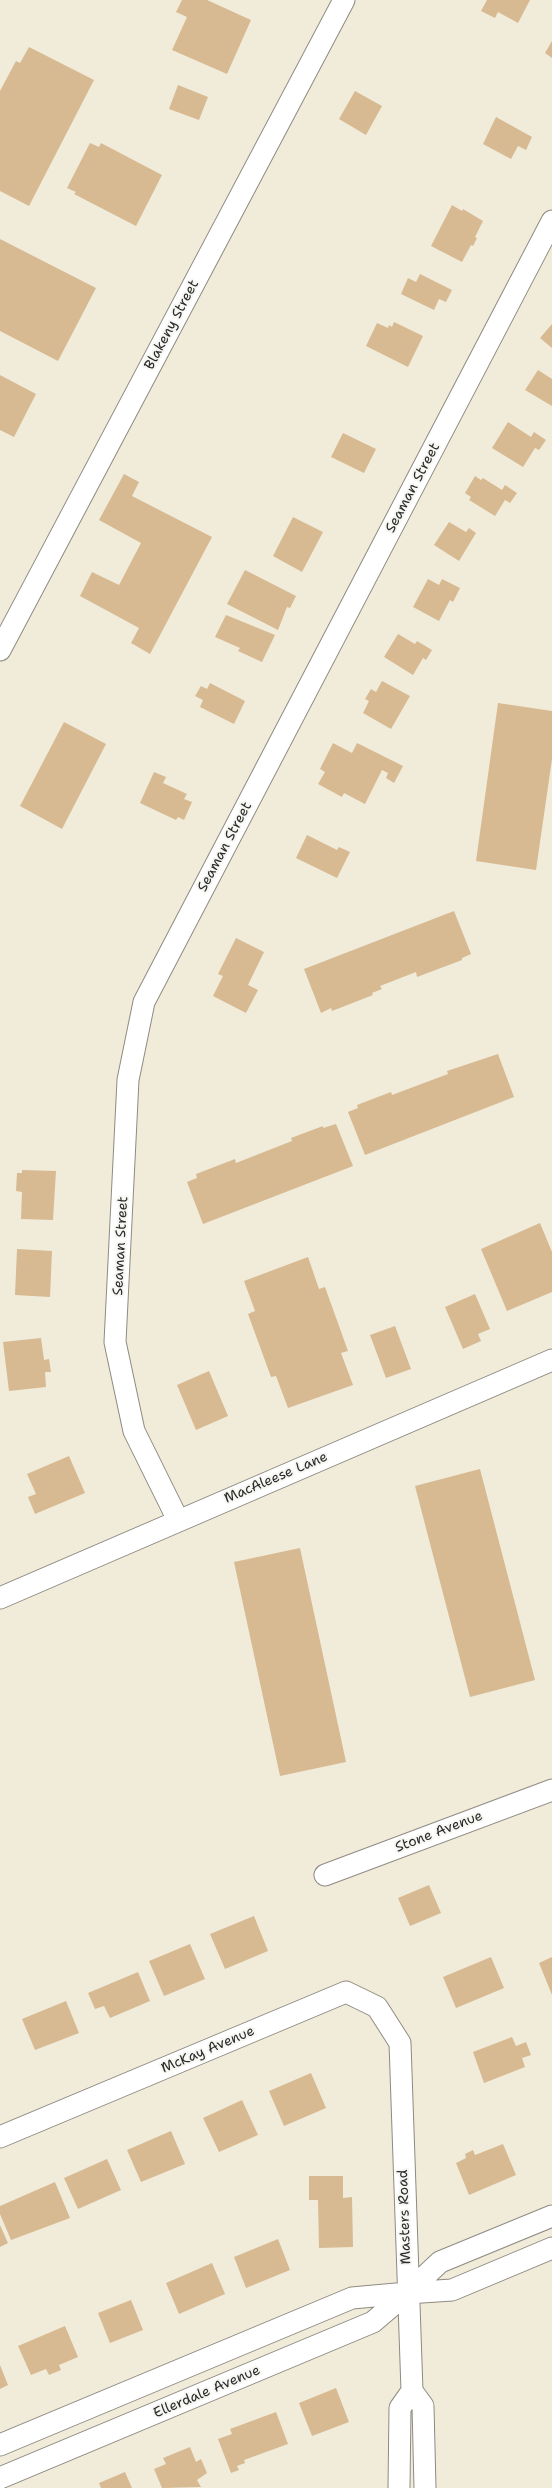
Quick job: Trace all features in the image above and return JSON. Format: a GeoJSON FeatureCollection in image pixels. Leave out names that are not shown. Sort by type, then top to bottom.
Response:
{"type":"FeatureCollection","features":[{"type":"Feature","properties":{"kind":"street","name":"Blakeny Street"},"geometry":{"type":"LineString","coordinates":[[0,650],[344,0]]}},
{"type":"Feature","properties":{"kind":"street","name":"Seaman Street"},"geometry":{"type":"LineString","coordinates":[[178,1520],[134,1431],[115,1342],[128,1080],[144,1002],[552,221]]}},
{"type":"Feature","properties":{"kind":"street","name":"MacAleese Lane"},"geometry":{"type":"LineString","coordinates":[[0,1598],[552,1360]]}},
{"type":"Feature","properties":{"kind":"street","name":"Stone Avenue"},"geometry":{"type":"LineString","coordinates":[[325,1875],[552,1790]]}},
{"type":"Feature","properties":{"kind":"street","name":"McKay Avenue"},"geometry":{"type":"LineString","coordinates":[[0,2137],[346,1992],[377,2007],[400,2043]]}},
{"type":"Feature","properties":{"kind":"street","name":"Masters Road"},"geometry":{"type":"LineString","coordinates":[[400,2043],[407,2293],[412,2391],[423,2406],[424,2488]]}},
{"type":"Feature","properties":{"kind":"street","name":"Ellerdale Avenue"},"geometry":{"type":"LineString","coordinates":[[0,2478],[373,2322],[440,2262],[552,2216]]}},
{"type":"Feature","properties":{"kind":"street"},"geometry":{"type":"LineString","coordinates":[[0,2444],[352,2298],[452,2290],[552,2248]]}},
{"type":"Feature","properties":{"kind":"street"},"geometry":{"type":"LineString","coordinates":[[399,2488],[400,2408],[412,2391]]}},
{"type":"Feature","properties":{"kind":"building"},"geometry":{"type":"Polygon","coordinates":[[[182,0],[207,0],[251,20],[227,74],[172,50],[187,17],[176,12],[182,0]]]}},
{"type":"Feature","properties":{"kind":"building"},"geometry":{"type":"Polygon","coordinates":[[[487,0],[530,0],[518,23],[498,12],[495,18],[481,11],[487,0]]]}},
{"type":"Feature","properties":{"kind":"building"},"geometry":{"type":"Polygon","coordinates":[[[552,41],[552,58],[545,53],[552,41]]]}},
{"type":"Feature","properties":{"kind":"building"},"geometry":{"type":"Polygon","coordinates":[[[29,47],[94,80],[29,206],[0,191],[0,91],[16,61],[20,63],[29,47]]]}},
{"type":"Feature","properties":{"kind":"building"},"geometry":{"type":"Polygon","coordinates":[[[178,85],[208,97],[199,120],[169,109],[178,85]]]}},
{"type":"Feature","properties":{"kind":"building"},"geometry":{"type":"Polygon","coordinates":[[[355,91],[382,106],[366,135],[339,119],[355,91]]]}},
{"type":"Feature","properties":{"kind":"building"},"geometry":{"type":"Polygon","coordinates":[[[496,117],[532,137],[526,150],[518,146],[511,159],[483,144],[496,117]]]}},
{"type":"Feature","properties":{"kind":"building"},"geometry":{"type":"Polygon","coordinates":[[[90,143],[99,147],[101,143],[162,175],[136,226],[74,194],[76,192],[67,188],[90,143]]]}},
{"type":"Feature","properties":{"kind":"building"},"geometry":{"type":"Polygon","coordinates":[[[452,205],[483,221],[473,246],[471,245],[462,262],[431,246],[452,205]]]}},
{"type":"Feature","properties":{"kind":"building"},"geometry":{"type":"Polygon","coordinates":[[[0,239],[96,288],[58,361],[0,331],[0,239]]]}},
{"type":"Feature","properties":{"kind":"building"},"geometry":{"type":"Polygon","coordinates":[[[420,274],[452,290],[446,302],[439,299],[434,310],[401,294],[408,278],[416,282],[420,274]]]}},
{"type":"Feature","properties":{"kind":"building"},"geometry":{"type":"Polygon","coordinates":[[[394,322],[423,336],[408,367],[366,346],[377,323],[388,328],[389,325],[392,327],[394,322]]]}},
{"type":"Feature","properties":{"kind":"building"},"geometry":{"type":"Polygon","coordinates":[[[552,324],[552,348],[540,338],[552,324]]]}},
{"type":"Feature","properties":{"kind":"building"},"geometry":{"type":"Polygon","coordinates":[[[538,370],[552,379],[552,406],[525,390],[538,370]]]}},
{"type":"Feature","properties":{"kind":"building"},"geometry":{"type":"Polygon","coordinates":[[[0,375],[36,394],[14,437],[0,430],[0,375]]]}},
{"type":"Feature","properties":{"kind":"building"},"geometry":{"type":"Polygon","coordinates":[[[508,422],[531,437],[534,432],[546,440],[539,450],[535,448],[523,467],[492,448],[508,422]]]}},
{"type":"Feature","properties":{"kind":"building"},"geometry":{"type":"Polygon","coordinates":[[[343,433],[376,449],[364,473],[331,457],[343,433]]]}},
{"type":"Feature","properties":{"kind":"building"},"geometry":{"type":"Polygon","coordinates":[[[124,474],[139,482],[132,496],[212,537],[150,654],[131,643],[139,628],[80,596],[92,572],[119,585],[141,543],[99,520],[124,474]]]}},
{"type":"Feature","properties":{"kind":"building"},"geometry":{"type":"Polygon","coordinates":[[[475,476],[481,480],[483,478],[502,490],[505,485],[517,493],[510,503],[505,500],[495,516],[469,500],[471,497],[465,493],[475,476]]]}},
{"type":"Feature","properties":{"kind":"building"},"geometry":{"type":"Polygon","coordinates":[[[293,517],[323,532],[302,572],[273,556],[293,517]]]}},
{"type":"Feature","properties":{"kind":"building"},"geometry":{"type":"Polygon","coordinates":[[[449,522],[466,532],[469,528],[476,533],[459,561],[434,545],[449,522]]]}},
{"type":"Feature","properties":{"kind":"building"},"geometry":{"type":"Polygon","coordinates":[[[245,570],[296,596],[290,608],[287,607],[278,630],[227,604],[245,570]]]}},
{"type":"Feature","properties":{"kind":"building"},"geometry":{"type":"Polygon","coordinates":[[[428,579],[439,585],[442,579],[460,588],[453,602],[450,600],[439,621],[413,607],[428,579]]]}},
{"type":"Feature","properties":{"kind":"building"},"geometry":{"type":"Polygon","coordinates":[[[226,615],[275,635],[262,662],[238,651],[240,648],[215,637],[226,615]]]}},
{"type":"Feature","properties":{"kind":"building"},"geometry":{"type":"Polygon","coordinates":[[[398,634],[415,644],[417,641],[432,650],[426,660],[423,658],[413,675],[384,657],[398,634]]]}},
{"type":"Feature","properties":{"kind":"building"},"geometry":{"type":"Polygon","coordinates":[[[382,681],[410,696],[391,729],[363,713],[369,701],[365,699],[371,689],[376,692],[382,681]]]}},
{"type":"Feature","properties":{"kind":"building"},"geometry":{"type":"Polygon","coordinates":[[[210,683],[245,701],[234,724],[200,707],[203,700],[195,696],[201,686],[207,689],[210,683]]]}},
{"type":"Feature","properties":{"kind":"building"},"geometry":{"type":"Polygon","coordinates":[[[498,703],[552,711],[552,759],[536,870],[476,861],[498,703]]]}},
{"type":"Feature","properties":{"kind":"building"},"geometry":{"type":"Polygon","coordinates":[[[64,722],[106,744],[62,829],[20,806],[64,722]]]}},
{"type":"Feature","properties":{"kind":"building"},"geometry":{"type":"Polygon","coordinates":[[[333,743],[352,753],[357,743],[403,766],[394,783],[386,778],[388,773],[382,770],[365,804],[344,793],[342,797],[318,784],[325,772],[320,769],[333,743]]]}},
{"type":"Feature","properties":{"kind":"building"},"geometry":{"type":"Polygon","coordinates":[[[154,772],[166,777],[163,783],[187,794],[184,799],[192,802],[184,820],[178,817],[176,820],[140,803],[154,772]]]}},
{"type":"Feature","properties":{"kind":"building"},"geometry":{"type":"Polygon","coordinates":[[[307,835],[337,850],[339,847],[350,852],[337,878],[296,858],[307,835]]]}},
{"type":"Feature","properties":{"kind":"building"},"geometry":{"type":"Polygon","coordinates":[[[454,911],[471,954],[462,958],[462,960],[417,977],[416,972],[380,986],[382,989],[372,993],[373,995],[332,1011],[331,1008],[321,1013],[304,969],[454,911]]]}},
{"type":"Feature","properties":{"kind":"building"},"geometry":{"type":"Polygon","coordinates":[[[236,938],[264,952],[248,985],[258,990],[246,1013],[213,996],[223,976],[218,974],[236,938]]]}},
{"type":"Feature","properties":{"kind":"building"},"geometry":{"type":"Polygon","coordinates":[[[498,1054],[514,1097],[365,1155],[348,1112],[358,1108],[357,1105],[391,1092],[392,1095],[448,1074],[447,1071],[498,1054]]]}},
{"type":"Feature","properties":{"kind":"building"},"geometry":{"type":"Polygon","coordinates":[[[336,1124],[353,1166],[203,1224],[187,1182],[197,1178],[196,1174],[235,1159],[236,1163],[292,1141],[291,1138],[323,1126],[323,1128],[336,1124]]]}},
{"type":"Feature","properties":{"kind":"building"},"geometry":{"type":"Polygon","coordinates":[[[22,1170],[56,1171],[53,1220],[21,1219],[22,1192],[16,1191],[17,1173],[22,1173],[22,1170]]]}},
{"type":"Feature","properties":{"kind":"building"},"geometry":{"type":"Polygon","coordinates":[[[540,1223],[552,1252],[552,1292],[507,1311],[481,1249],[540,1223]]]}},
{"type":"Feature","properties":{"kind":"building"},"geometry":{"type":"Polygon","coordinates":[[[17,1249],[52,1251],[50,1297],[15,1295],[17,1249]]]}},
{"type":"Feature","properties":{"kind":"building"},"geometry":{"type":"Polygon","coordinates":[[[308,1257],[319,1289],[325,1287],[348,1351],[341,1353],[353,1385],[288,1408],[276,1376],[271,1377],[248,1314],[255,1311],[244,1281],[308,1257]]]}},
{"type":"Feature","properties":{"kind":"building"},"geometry":{"type":"Polygon","coordinates":[[[475,1294],[490,1329],[478,1334],[481,1341],[463,1349],[445,1307],[475,1294]]]}},
{"type":"Feature","properties":{"kind":"building"},"geometry":{"type":"Polygon","coordinates":[[[395,1326],[411,1369],[386,1378],[370,1335],[395,1326]]]}},
{"type":"Feature","properties":{"kind":"building"},"geometry":{"type":"Polygon","coordinates":[[[41,1338],[44,1360],[49,1359],[51,1372],[45,1372],[46,1387],[9,1391],[3,1342],[41,1338]]]}},
{"type":"Feature","properties":{"kind":"building"},"geometry":{"type":"Polygon","coordinates":[[[209,1371],[228,1416],[196,1430],[177,1385],[209,1371]]]}},
{"type":"Feature","properties":{"kind":"building"},"geometry":{"type":"Polygon","coordinates":[[[69,1456],[85,1493],[35,1514],[28,1497],[36,1494],[27,1474],[69,1456]]]}},
{"type":"Feature","properties":{"kind":"building"},"geometry":{"type":"Polygon","coordinates":[[[480,1469],[535,1680],[470,1697],[415,1486],[480,1469]]]}},
{"type":"Feature","properties":{"kind":"building"},"geometry":{"type":"Polygon","coordinates":[[[300,1548],[346,1762],[280,1776],[234,1562],[300,1548]]]}},
{"type":"Feature","properties":{"kind":"building"},"geometry":{"type":"Polygon","coordinates":[[[429,1885],[441,1913],[410,1926],[398,1898],[429,1885]]]}},
{"type":"Feature","properties":{"kind":"building"},"geometry":{"type":"Polygon","coordinates":[[[254,1916],[268,1951],[225,1969],[210,1934],[254,1916]]]}},
{"type":"Feature","properties":{"kind":"building"},"geometry":{"type":"Polygon","coordinates":[[[190,1944],[205,1979],[164,1996],[149,1961],[190,1944]]]}},
{"type":"Feature","properties":{"kind":"building"},"geometry":{"type":"Polygon","coordinates":[[[491,1957],[504,1988],[456,2008],[443,1977],[491,1957]]]}},
{"type":"Feature","properties":{"kind":"building"},"geometry":{"type":"Polygon","coordinates":[[[552,1957],[552,1995],[539,1963],[552,1957]]]}},
{"type":"Feature","properties":{"kind":"building"},"geometry":{"type":"Polygon","coordinates":[[[138,1972],[150,2001],[110,2018],[104,2006],[95,2009],[88,1993],[138,1972]]]}},
{"type":"Feature","properties":{"kind":"building"},"geometry":{"type":"Polygon","coordinates":[[[66,2001],[79,2033],[35,2050],[22,2019],[66,2001]]]}},
{"type":"Feature","properties":{"kind":"building"},"geometry":{"type":"Polygon","coordinates":[[[512,2037],[516,2046],[526,2042],[531,2055],[522,2058],[525,2067],[484,2083],[473,2052],[512,2037]]]}},
{"type":"Feature","properties":{"kind":"building"},"geometry":{"type":"Polygon","coordinates":[[[311,2073],[326,2108],[284,2126],[269,2091],[311,2073]]]}},
{"type":"Feature","properties":{"kind":"building"},"geometry":{"type":"Polygon","coordinates":[[[242,2100],[258,2135],[219,2152],[203,2118],[242,2100]]]}},
{"type":"Feature","properties":{"kind":"building"},"geometry":{"type":"Polygon","coordinates":[[[171,2131],[185,2164],[141,2182],[127,2150],[171,2131]]]}},
{"type":"Feature","properties":{"kind":"building"},"geometry":{"type":"Polygon","coordinates":[[[503,2144],[516,2175],[469,2195],[456,2163],[466,2158],[465,2154],[473,2150],[475,2155],[503,2144]]]}},
{"type":"Feature","properties":{"kind":"building"},"geometry":{"type":"Polygon","coordinates":[[[107,2159],[121,2190],[78,2209],[64,2178],[107,2159]]]}},
{"type":"Feature","properties":{"kind":"building"},"geometry":{"type":"Polygon","coordinates":[[[309,2176],[343,2176],[343,2198],[352,2197],[353,2247],[319,2248],[318,2200],[309,2200],[309,2176]]]}},
{"type":"Feature","properties":{"kind":"building"},"geometry":{"type":"Polygon","coordinates":[[[55,2182],[70,2218],[11,2240],[0,2214],[0,2206],[55,2182]]]}},
{"type":"Feature","properties":{"kind":"building"},"geometry":{"type":"Polygon","coordinates":[[[0,2225],[8,2243],[0,2247],[0,2225]]]}},
{"type":"Feature","properties":{"kind":"building"},"geometry":{"type":"Polygon","coordinates":[[[278,2239],[290,2270],[246,2288],[234,2257],[278,2239]]]}},
{"type":"Feature","properties":{"kind":"building"},"geometry":{"type":"Polygon","coordinates":[[[212,2263],[225,2294],[179,2314],[166,2283],[212,2263]]]}},
{"type":"Feature","properties":{"kind":"building"},"geometry":{"type":"Polygon","coordinates":[[[131,2300],[143,2330],[110,2343],[98,2313],[131,2300]]]}},
{"type":"Feature","properties":{"kind":"building"},"geometry":{"type":"Polygon","coordinates":[[[65,2326],[78,2357],[59,2365],[61,2370],[49,2375],[46,2369],[31,2375],[18,2346],[65,2326]]]}},
{"type":"Feature","properties":{"kind":"building"},"geometry":{"type":"Polygon","coordinates":[[[0,2365],[8,2385],[0,2389],[0,2365]]]}},
{"type":"Feature","properties":{"kind":"building"},"geometry":{"type":"Polygon","coordinates":[[[336,2388],[349,2422],[312,2436],[299,2403],[336,2388]]]}},
{"type":"Feature","properties":{"kind":"building"},"geometry":{"type":"Polygon","coordinates":[[[276,2412],[288,2444],[244,2460],[245,2463],[237,2466],[239,2470],[231,2473],[218,2439],[232,2434],[230,2429],[276,2412]]]}},
{"type":"Feature","properties":{"kind":"building"},"geometry":{"type":"Polygon","coordinates":[[[190,2447],[196,2462],[201,2459],[207,2473],[197,2480],[201,2487],[162,2488],[154,2469],[166,2464],[163,2458],[190,2447]]]}},
{"type":"Feature","properties":{"kind":"building"},"geometry":{"type":"Polygon","coordinates":[[[125,2472],[132,2488],[101,2488],[99,2483],[125,2472]]]}}]}
